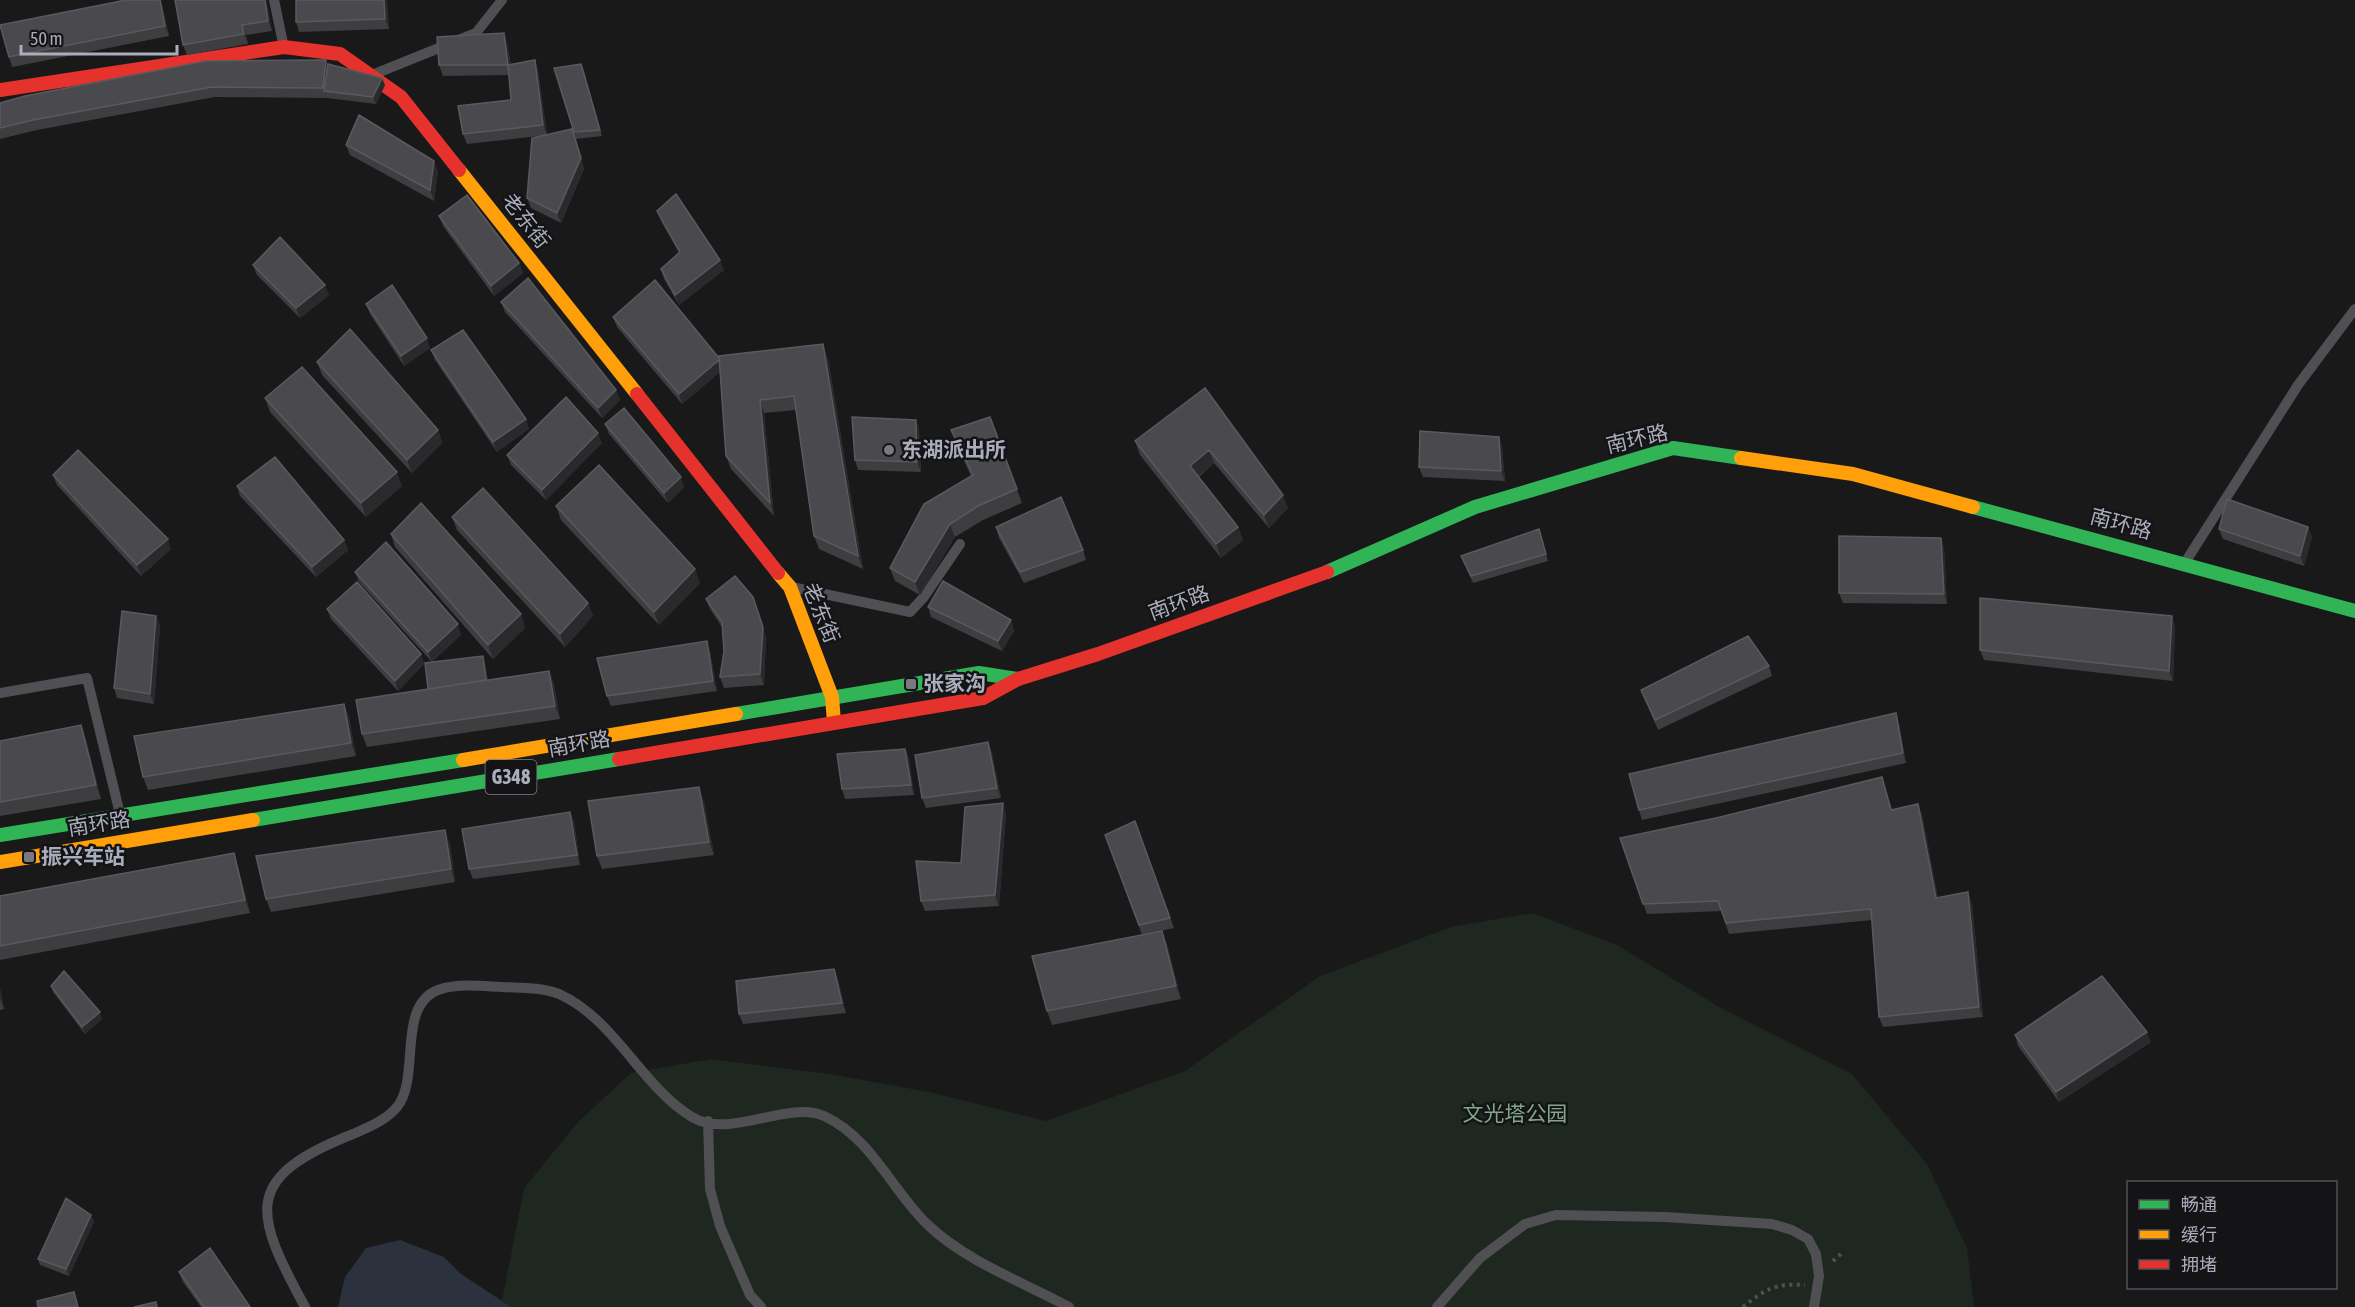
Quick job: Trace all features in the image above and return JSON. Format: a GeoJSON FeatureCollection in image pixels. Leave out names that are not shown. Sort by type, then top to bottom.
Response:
{"type":"FeatureCollection","features":[{"type":"Feature","properties":{"kind":"main road","name":"老东街"},"geometry":{"type":"LineString","coordinates":[[0,90],[284,46],[340,54],[401,97],[790,587],[832,697],[834,722]]}},
{"type":"Feature","properties":{"kind":"main road","name":"南环路"},"geometry":{"type":"LineString","coordinates":[[0,862],[983,698],[1018,679],[1109,650],[1337,568],[1475,507],[1673,448],[1853,474],[2355,611]]}},
{"type":"Feature","properties":{"kind":"main road","name":"南环路"},"geometry":{"type":"LineString","coordinates":[[0,835],[121,817],[979,673],[1018,679]]}},
{"type":"Feature","properties":{"kind":"lane"},"geometry":{"type":"LineString","coordinates":[[274,0],[284,46]]}},
{"type":"Feature","properties":{"kind":"lane"},"geometry":{"type":"LineString","coordinates":[[371,75],[476,33],[502,0]]}},
{"type":"Feature","properties":{"kind":"lane"},"geometry":{"type":"LineString","coordinates":[[2185,563],[2298,385],[2355,309]]}},
{"type":"Feature","properties":{"kind":"lane"},"geometry":{"type":"LineString","coordinates":[[790,587],[910,612],[924,597],[960,544]]}},
{"type":"Feature","properties":{"kind":"lane"},"geometry":{"type":"LineString","coordinates":[[0,693],[87,678],[126,841]]}},
{"type":"Feature","properties":{"kind":"lane"},"geometry":{"type":"LineString","coordinates":[[304,1307],[269,1234],[266,1206],[275,1182],[292,1162],[316,1148],[378,1124],[398,1106],[406,1089],[412,1025],[422,1005],[435,991],[462,985],[542,989],[560,994],[601,1025],[674,1105],[695,1119],[708,1122],[755,1120],[802,1112],[822,1116],[846,1130],[871,1154],[927,1224],[954,1247],[1070,1307]]}},
{"type":"Feature","properties":{"kind":"lane"},"geometry":{"type":"LineString","coordinates":[[708,1122],[710,1189],[720,1226],[750,1295],[761,1307]]}},
{"type":"Feature","properties":{"kind":"lane"},"geometry":{"type":"LineString","coordinates":[[1437,1307],[1480,1258],[1525,1224],[1556,1215],[1665,1217],[1772,1224],[1792,1230],[1808,1239],[1816,1254],[1817,1286],[1814,1307]]}},
{"type":"Feature","properties":{"kind":"path"},"geometry":{"type":"LineString","coordinates":[[1743,1307],[1765,1289],[1791,1284],[1817,1286]]}},
{"type":"Feature","properties":{"kind":"green space","name":"文光塔公园"},"geometry":{"type":"Polygon","coordinates":[[[1532,913],[1617,945],[1721,1008],[1852,1074],[1927,1164],[1967,1248],[1974,1307],[511,1307],[502,1301],[524,1188],[579,1121],[631,1073],[711,1059],[830,1074],[929,1092],[1046,1121],[1185,1071],[1320,976],[1451,927],[1532,913]]]}},
{"type":"Feature","properties":{"kind":"shaded area"},"geometry":{"type":"Polygon","coordinates":[[[400,1240],[444,1257],[461,1274],[511,1307],[338,1307],[345,1277],[366,1248],[400,1240]]]}},
{"type":"Feature","properties":{"kind":"building"},"geometry":{"type":"Polygon","coordinates":[[[126,0],[160,0],[165,26],[9,57],[0,25],[126,0]]]}},
{"type":"Feature","properties":{"kind":"building"},"geometry":{"type":"Polygon","coordinates":[[[175,0],[265,0],[268,21],[242,25],[244,34],[183,45],[175,0]]]}},
{"type":"Feature","properties":{"kind":"building"},"geometry":{"type":"Polygon","coordinates":[[[296,0],[384,0],[385,19],[296,22],[296,0]]]}},
{"type":"Feature","properties":{"kind":"building"},"geometry":{"type":"Polygon","coordinates":[[[504,33],[508,65],[439,65],[437,37],[504,33]]]}},
{"type":"Feature","properties":{"kind":"building"},"geometry":{"type":"Polygon","coordinates":[[[326,60],[323,88],[212,87],[0,128],[0,103],[25,96],[206,61],[326,60]]]}},
{"type":"Feature","properties":{"kind":"building"},"geometry":{"type":"Polygon","coordinates":[[[535,60],[543,125],[463,134],[458,106],[511,100],[508,65],[535,60]]]}},
{"type":"Feature","properties":{"kind":"building"},"geometry":{"type":"Polygon","coordinates":[[[328,64],[382,78],[373,97],[324,91],[328,64]]]}},
{"type":"Feature","properties":{"kind":"building"},"geometry":{"type":"Polygon","coordinates":[[[581,64],[600,130],[574,132],[554,68],[581,64]]]}},
{"type":"Feature","properties":{"kind":"building"},"geometry":{"type":"Polygon","coordinates":[[[359,115],[434,161],[430,190],[346,145],[359,115]]]}},
{"type":"Feature","properties":{"kind":"building"},"geometry":{"type":"Polygon","coordinates":[[[572,129],[581,158],[557,213],[527,198],[532,138],[572,129]]]}},
{"type":"Feature","properties":{"kind":"building"},"geometry":{"type":"Polygon","coordinates":[[[676,194],[720,260],[675,295],[661,269],[680,252],[657,211],[676,194]]]}},
{"type":"Feature","properties":{"kind":"building"},"geometry":{"type":"Polygon","coordinates":[[[467,195],[519,263],[491,286],[439,216],[467,195]]]}},
{"type":"Feature","properties":{"kind":"building"},"geometry":{"type":"Polygon","coordinates":[[[280,237],[325,285],[296,308],[253,265],[280,237]]]}},
{"type":"Feature","properties":{"kind":"building"},"geometry":{"type":"Polygon","coordinates":[[[528,278],[616,390],[598,408],[501,302],[528,278]]]}},
{"type":"Feature","properties":{"kind":"building"},"geometry":{"type":"Polygon","coordinates":[[[655,280],[719,358],[679,394],[613,317],[655,280]]]}},
{"type":"Feature","properties":{"kind":"building"},"geometry":{"type":"Polygon","coordinates":[[[392,285],[427,338],[401,356],[366,304],[392,285]]]}},
{"type":"Feature","properties":{"kind":"building"},"geometry":{"type":"Polygon","coordinates":[[[350,329],[438,430],[407,460],[317,362],[350,329]]]}},
{"type":"Feature","properties":{"kind":"building"},"geometry":{"type":"Polygon","coordinates":[[[463,330],[526,419],[493,442],[431,350],[463,330]]]}},
{"type":"Feature","properties":{"kind":"building"},"geometry":{"type":"Polygon","coordinates":[[[823,344],[858,556],[814,536],[794,396],[760,400],[770,503],[726,456],[719,356],[823,344]]]}},
{"type":"Feature","properties":{"kind":"building"},"geometry":{"type":"Polygon","coordinates":[[[302,367],[397,472],[361,503],[265,398],[302,367]]]}},
{"type":"Feature","properties":{"kind":"building"},"geometry":{"type":"Polygon","coordinates":[[[1205,388],[1283,495],[1264,515],[1209,450],[1190,466],[1238,527],[1216,544],[1135,441],[1205,388]]]}},
{"type":"Feature","properties":{"kind":"building"},"geometry":{"type":"Polygon","coordinates":[[[566,397],[598,433],[542,490],[507,455],[566,397]]]}},
{"type":"Feature","properties":{"kind":"building"},"geometry":{"type":"Polygon","coordinates":[[[624,408],[681,477],[664,493],[605,424],[624,408]]]}},
{"type":"Feature","properties":{"kind":"building","name":"东湖派出所"},"geometry":{"type":"Polygon","coordinates":[[[852,417],[916,420],[917,462],[855,460],[852,417]]]}},
{"type":"Feature","properties":{"kind":"building"},"geometry":{"type":"Polygon","coordinates":[[[990,417],[1017,489],[978,506],[950,524],[915,582],[890,568],[924,504],[973,475],[951,430],[990,417]]]}},
{"type":"Feature","properties":{"kind":"building"},"geometry":{"type":"Polygon","coordinates":[[[1420,431],[1499,437],[1501,471],[1419,467],[1420,431]]]}},
{"type":"Feature","properties":{"kind":"building"},"geometry":{"type":"Polygon","coordinates":[[[78,450],[168,539],[137,565],[53,475],[78,450]]]}},
{"type":"Feature","properties":{"kind":"building"},"geometry":{"type":"Polygon","coordinates":[[[275,457],[344,540],[312,567],[237,486],[275,457]]]}},
{"type":"Feature","properties":{"kind":"building"},"geometry":{"type":"Polygon","coordinates":[[[599,465],[695,569],[654,612],[556,506],[599,465]]]}},
{"type":"Feature","properties":{"kind":"building"},"geometry":{"type":"Polygon","coordinates":[[[483,488],[588,603],[560,634],[452,517],[483,488]]]}},
{"type":"Feature","properties":{"kind":"building"},"geometry":{"type":"Polygon","coordinates":[[[1061,497],[1083,550],[1020,572],[996,527],[1061,497]]]}},
{"type":"Feature","properties":{"kind":"building"},"geometry":{"type":"Polygon","coordinates":[[[2227,499],[2308,527],[2300,556],[2219,529],[2227,499]]]}},
{"type":"Feature","properties":{"kind":"building"},"geometry":{"type":"Polygon","coordinates":[[[421,503],[521,614],[488,645],[391,534],[421,503]]]}},
{"type":"Feature","properties":{"kind":"building"},"geometry":{"type":"Polygon","coordinates":[[[1539,529],[1546,554],[1471,576],[1461,556],[1539,529]]]}},
{"type":"Feature","properties":{"kind":"building"},"geometry":{"type":"Polygon","coordinates":[[[1839,536],[1941,538],[1944,594],[1839,593],[1839,536]]]}},
{"type":"Feature","properties":{"kind":"building"},"geometry":{"type":"Polygon","coordinates":[[[386,542],[458,624],[428,652],[355,572],[386,542]]]}},
{"type":"Feature","properties":{"kind":"building"},"geometry":{"type":"Polygon","coordinates":[[[735,576],[753,597],[763,627],[760,674],[720,677],[724,651],[722,622],[706,599],[735,576]]]}},
{"type":"Feature","properties":{"kind":"building"},"geometry":{"type":"Polygon","coordinates":[[[943,581],[1011,620],[998,641],[928,607],[943,581]]]}},
{"type":"Feature","properties":{"kind":"building"},"geometry":{"type":"Polygon","coordinates":[[[357,582],[421,654],[395,681],[327,609],[357,582]]]}},
{"type":"Feature","properties":{"kind":"building"},"geometry":{"type":"Polygon","coordinates":[[[1980,598],[2172,616],[2169,671],[1980,650],[1980,598]]]}},
{"type":"Feature","properties":{"kind":"building"},"geometry":{"type":"Polygon","coordinates":[[[122,611],[156,616],[150,694],[114,688],[122,611]]]}},
{"type":"Feature","properties":{"kind":"building"},"geometry":{"type":"Polygon","coordinates":[[[1748,636],[1769,666],[1655,720],[1641,690],[1748,636]]]}},
{"type":"Feature","properties":{"kind":"building"},"geometry":{"type":"Polygon","coordinates":[[[707,641],[713,681],[607,696],[597,658],[707,641]]]}},
{"type":"Feature","properties":{"kind":"building"},"geometry":{"type":"Polygon","coordinates":[[[483,656],[486,680],[428,689],[425,663],[483,656]]]}},
{"type":"Feature","properties":{"kind":"building"},"geometry":{"type":"Polygon","coordinates":[[[549,671],[555,706],[362,734],[356,700],[549,671]]]}},
{"type":"Feature","properties":{"kind":"building"},"geometry":{"type":"Polygon","coordinates":[[[344,704],[351,743],[143,777],[134,736],[344,704]]]}},
{"type":"Feature","properties":{"kind":"building"},"geometry":{"type":"Polygon","coordinates":[[[1896,713],[1903,753],[1639,810],[1629,774],[1896,713]]]}},
{"type":"Feature","properties":{"kind":"building"},"geometry":{"type":"Polygon","coordinates":[[[81,725],[96,785],[0,802],[0,741],[81,725]]]}},
{"type":"Feature","properties":{"kind":"building"},"geometry":{"type":"Polygon","coordinates":[[[988,742],[997,788],[922,798],[915,755],[988,742]]]}},
{"type":"Feature","properties":{"kind":"building"},"geometry":{"type":"Polygon","coordinates":[[[905,749],[911,785],[842,789],[837,754],[905,749]]]}},
{"type":"Feature","properties":{"kind":"building"},"geometry":{"type":"Polygon","coordinates":[[[1882,777],[1891,810],[1918,804],[1936,898],[1968,892],[1979,1007],[1879,1017],[1871,909],[1726,923],[1718,901],[1643,904],[1620,838],[1716,818],[1882,777]]]}},
{"type":"Feature","properties":{"kind":"building"},"geometry":{"type":"Polygon","coordinates":[[[699,787],[709,842],[597,856],[588,801],[699,787]]]}},
{"type":"Feature","properties":{"kind":"building"},"geometry":{"type":"Polygon","coordinates":[[[1003,803],[995,895],[921,901],[916,861],[961,863],[965,807],[1003,803]]]}},
{"type":"Feature","properties":{"kind":"building"},"geometry":{"type":"Polygon","coordinates":[[[570,812],[577,855],[469,869],[462,829],[570,812]]]}},
{"type":"Feature","properties":{"kind":"building"},"geometry":{"type":"Polygon","coordinates":[[[1135,821],[1170,918],[1139,925],[1105,835],[1135,821]]]}},
{"type":"Feature","properties":{"kind":"building"},"geometry":{"type":"Polygon","coordinates":[[[445,830],[451,869],[266,899],[256,856],[445,830]]]}},
{"type":"Feature","properties":{"kind":"building"},"geometry":{"type":"Polygon","coordinates":[[[234,853],[245,900],[0,946],[0,896],[234,853]]]}},
{"type":"Feature","properties":{"kind":"building"},"geometry":{"type":"Polygon","coordinates":[[[1162,931],[1176,986],[1047,1011],[1032,956],[1162,931]]]}},
{"type":"Feature","properties":{"kind":"building"},"geometry":{"type":"Polygon","coordinates":[[[834,969],[842,1003],[739,1014],[736,981],[834,969]]]}},
{"type":"Feature","properties":{"kind":"building"},"geometry":{"type":"Polygon","coordinates":[[[64,971],[100,1012],[82,1027],[51,986],[64,971]]]}},
{"type":"Feature","properties":{"kind":"building"},"geometry":{"type":"Polygon","coordinates":[[[2102,976],[2147,1032],[2056,1092],[2015,1035],[2102,976]]]}},
{"type":"Feature","properties":{"kind":"building"},"geometry":{"type":"Polygon","coordinates":[[[66,1198],[91,1215],[66,1269],[38,1259],[66,1198]]]}},
{"type":"Feature","properties":{"kind":"building"},"geometry":{"type":"Polygon","coordinates":[[[210,1248],[250,1307],[204,1307],[179,1272],[210,1248]]]}},
{"type":"Feature","properties":{"kind":"building"},"geometry":{"type":"Polygon","coordinates":[[[74,1292],[78,1307],[38,1307],[37,1301],[74,1292]]]}},
{"type":"Feature","properties":{"kind":"building"},"geometry":{"type":"Polygon","coordinates":[[[156,1302],[157,1307],[134,1307],[156,1302]]]}},
{"type":"Feature","properties":{"kind":"traffic: fast"},"geometry":{"type":"LineString","coordinates":[[1327,572],[1475,507],[1673,448],[1741,458]]}},
{"type":"Feature","properties":{"kind":"traffic: fast"},"geometry":{"type":"LineString","coordinates":[[1973,507],[2355,611]]}},
{"type":"Feature","properties":{"kind":"traffic: fast"},"geometry":{"type":"LineString","coordinates":[[736,714],[979,673],[1018,679]]}},
{"type":"Feature","properties":{"kind":"traffic: fast"},"geometry":{"type":"LineString","coordinates":[[253,820],[619,759]]}},
{"type":"Feature","properties":{"kind":"traffic: fast"},"geometry":{"type":"LineString","coordinates":[[0,835],[463,760]]}},
{"type":"Feature","properties":{"kind":"traffic: slow"},"geometry":{"type":"LineString","coordinates":[[459,170],[637,394]]}},
{"type":"Feature","properties":{"kind":"traffic: slow"},"geometry":{"type":"LineString","coordinates":[[1741,458],[1853,474],[1973,507]]}},
{"type":"Feature","properties":{"kind":"traffic: slow"},"geometry":{"type":"LineString","coordinates":[[778,573],[790,587],[832,697],[834,722]]}},
{"type":"Feature","properties":{"kind":"traffic: slow"},"geometry":{"type":"LineString","coordinates":[[463,760],[736,714]]}},
{"type":"Feature","properties":{"kind":"traffic: slow"},"geometry":{"type":"LineString","coordinates":[[0,862],[253,820]]}},
{"type":"Feature","properties":{"kind":"traffic: jam"},"geometry":{"type":"LineString","coordinates":[[0,90],[284,47],[340,54],[401,97],[459,170]]}},
{"type":"Feature","properties":{"kind":"traffic: jam"},"geometry":{"type":"LineString","coordinates":[[637,394],[778,573]]}},
{"type":"Feature","properties":{"kind":"traffic: jam"},"geometry":{"type":"LineString","coordinates":[[1018,679],[1098,654],[1327,572]]}},
{"type":"Feature","properties":{"kind":"traffic: jam"},"geometry":{"type":"LineString","coordinates":[[619,759],[983,698],[1018,679]]}},
{"type":"Feature","properties":{"kind":"place","name":"东湖派出所"},"geometry":{"type":"Point","coordinates":[889,450]}},
{"type":"Feature","properties":{"kind":"place","name":"张家沟"},"geometry":{"type":"Point","coordinates":[911,684]}},
{"type":"Feature","properties":{"kind":"place","name":"振兴车站"},"geometry":{"type":"Point","coordinates":[29,857]}}]}
